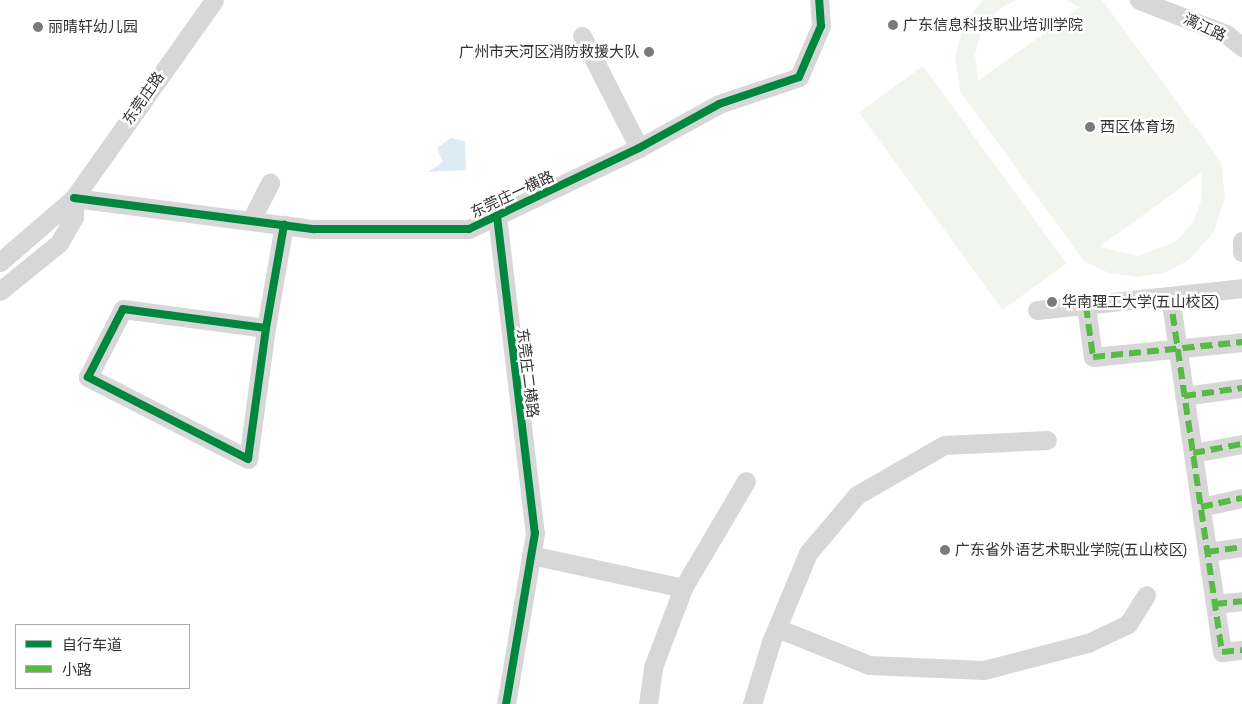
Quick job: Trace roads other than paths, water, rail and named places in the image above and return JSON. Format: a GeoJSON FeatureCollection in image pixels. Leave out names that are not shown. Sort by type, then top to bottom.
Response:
{"type":"FeatureCollection","features":[{"type":"Feature","properties":{"kind":"street","name":"东莞庄路"},"geometry":{"type":"LineString","coordinates":[[0,262],[74,198],[214,0]]}},
{"type":"Feature","properties":{"kind":"street","name":"东莞庄一横路"},"geometry":{"type":"LineString","coordinates":[[74,198],[314,229],[470,229],[639,148],[719,104],[799,77],[821,26],[819,0]]}},
{"type":"Feature","properties":{"kind":"street","name":"漓江路"},"geometry":{"type":"LineString","coordinates":[[1139,0],[1226,34],[1242,47]]}},
{"type":"Feature","properties":{"kind":"street"},"geometry":{"type":"LineString","coordinates":[[582,36],[639,148]]}},
{"type":"Feature","properties":{"kind":"street"},"geometry":{"type":"LineString","coordinates":[[251,220],[270,183]]}},
{"type":"Feature","properties":{"kind":"street","name":"东莞庄路"},"geometry":{"type":"LineString","coordinates":[[0,291],[59,243],[74,217],[74,198]]}},
{"type":"Feature","properties":{"kind":"street","name":"东莞庄二横路"},"geometry":{"type":"LineString","coordinates":[[497,216],[535,533],[506,704]]}},
{"type":"Feature","properties":{"kind":"street"},"geometry":{"type":"LineString","coordinates":[[266,328],[123,309],[88,377],[248,459],[266,328],[284,225]]}},
{"type":"Feature","properties":{"kind":"street"},"geometry":{"type":"LineString","coordinates":[[1242,242],[1242,252]]}},
{"type":"Feature","properties":{"kind":"street"},"geometry":{"type":"LineString","coordinates":[[1037,310],[1242,288]]}},
{"type":"Feature","properties":{"kind":"street"},"geometry":{"type":"LineString","coordinates":[[1170,296],[1222,652],[1242,650]]}},
{"type":"Feature","properties":{"kind":"street"},"geometry":{"type":"LineString","coordinates":[[1086,306],[1094,357],[1242,342]]}},
{"type":"Feature","properties":{"kind":"street"},"geometry":{"type":"LineString","coordinates":[[1184,396],[1242,388]]}},
{"type":"Feature","properties":{"kind":"street"},"geometry":{"type":"LineString","coordinates":[[752,704],[777,628],[808,553],[857,496],[944,445],[1047,440]]}},
{"type":"Feature","properties":{"kind":"street"},"geometry":{"type":"LineString","coordinates":[[1193,453],[1242,444]]}},
{"type":"Feature","properties":{"kind":"street"},"geometry":{"type":"LineString","coordinates":[[648,704],[653,668],[683,588],[746,481]]}},
{"type":"Feature","properties":{"kind":"street"},"geometry":{"type":"LineString","coordinates":[[1201,507],[1242,498]]}},
{"type":"Feature","properties":{"kind":"street"},"geometry":{"type":"LineString","coordinates":[[1207,552],[1242,548]]}},
{"type":"Feature","properties":{"kind":"street"},"geometry":{"type":"LineString","coordinates":[[531,555],[683,588]]}},
{"type":"Feature","properties":{"kind":"street"},"geometry":{"type":"LineString","coordinates":[[777,628],[869,665],[984,670],[1088,643],[1128,624],[1146,594]]}},
{"type":"Feature","properties":{"kind":"street"},"geometry":{"type":"LineString","coordinates":[[1215,604],[1242,601]]}},
{"type":"Feature","properties":{"kind":"place","name":"广东信息科技职业培训学院"},"geometry":{"type":"Point","coordinates":[893,25]}},
{"type":"Feature","properties":{"kind":"place","name":"丽晴轩幼儿园"},"geometry":{"type":"Point","coordinates":[38,27]}},
{"type":"Feature","properties":{"kind":"place","name":"广州市天河区消防救援大队"},"geometry":{"type":"Point","coordinates":[649,52]}},
{"type":"Feature","properties":{"kind":"place","name":"西区体育场"},"geometry":{"type":"Point","coordinates":[1090,127]}},
{"type":"Feature","properties":{"kind":"place","name":"华南理工大学(五山校区)"},"geometry":{"type":"Point","coordinates":[1052,302]}},
{"type":"Feature","properties":{"kind":"place","name":"广东省外语艺术职业学院(五山校区)"},"geometry":{"type":"Point","coordinates":[945,550]}}]}
